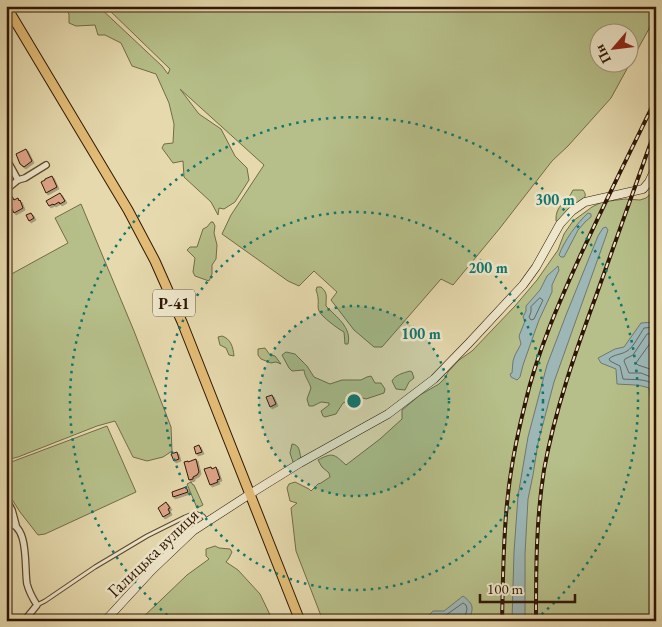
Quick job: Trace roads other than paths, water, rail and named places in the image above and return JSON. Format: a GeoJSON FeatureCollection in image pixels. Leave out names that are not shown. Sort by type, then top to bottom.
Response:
{"type":"FeatureCollection","features":[{"type":"Feature","properties":{"kind":"main road","name":"Р-41"},"geometry":{"type":"LineString","coordinates":[[6,6],[128,210],[155,260],[182,322],[300,621]]}},
{"type":"Feature","properties":{"kind":"street"},"geometry":{"type":"LineString","coordinates":[[6,158],[18,180]]}},
{"type":"Feature","properties":{"kind":"street"},"geometry":{"type":"LineString","coordinates":[[6,190],[18,180],[25,178],[46,165]]}},
{"type":"Feature","properties":{"kind":"street","name":"Галицька вулиця"},"geometry":{"type":"LineString","coordinates":[[105,621],[152,570],[193,531],[300,463],[388,414],[434,379],[523,285],[536,267],[560,224],[572,211],[585,202],[643,189],[649,182],[656,167]]}},
{"type":"Feature","properties":{"kind":"street"},"geometry":{"type":"LineString","coordinates":[[6,499],[12,510],[16,526],[21,533],[28,585],[37,605],[24,621]]}},
{"type":"Feature","properties":{"kind":"street"},"geometry":{"type":"LineString","coordinates":[[6,523],[16,526]]}},
{"type":"Feature","properties":{"kind":"lane"},"geometry":{"type":"LineString","coordinates":[[37,605],[46,601],[95,567],[172,523],[194,514],[203,516],[207,521]]}},
{"type":"Feature","properties":{"kind":"water"},"geometry":{"type":"Polygon","coordinates":[[[588,213],[591,214],[591,217],[578,230],[564,257],[561,257],[559,255],[567,238],[588,213]]]}},
{"type":"Feature","properties":{"kind":"water"},"geometry":{"type":"Polygon","coordinates":[[[606,227],[608,230],[606,236],[554,382],[538,443],[528,499],[525,554],[525,621],[512,621],[518,496],[528,437],[547,365],[598,236],[603,228],[606,227]]]}},
{"type":"Feature","properties":{"kind":"water"},"geometry":{"type":"Polygon","coordinates":[[[558,266],[559,270],[552,285],[552,292],[539,320],[520,377],[517,380],[511,377],[510,374],[512,373],[515,355],[521,344],[519,336],[525,321],[523,317],[526,306],[540,290],[547,276],[558,266]]]}},
{"type":"Feature","properties":{"kind":"water"},"geometry":{"type":"Polygon","coordinates":[[[656,322],[656,405],[651,401],[649,388],[617,384],[616,369],[601,363],[598,358],[615,349],[624,347],[641,323],[656,322]]]}},
{"type":"Feature","properties":{"kind":"water"},"geometry":{"type":"Polygon","coordinates":[[[463,596],[470,602],[472,607],[469,621],[421,621],[433,611],[444,611],[463,596]]]}},
{"type":"Feature","properties":{"kind":"railway"},"geometry":{"type":"LineString","coordinates":[[502,621],[508,491],[522,416],[530,385],[550,326],[566,289],[600,213],[656,99]]}},
{"type":"Feature","properties":{"kind":"railway"},"geometry":{"type":"LineString","coordinates":[[536,621],[536,564],[539,508],[544,470],[554,426],[566,382],[656,128]]}}]}
